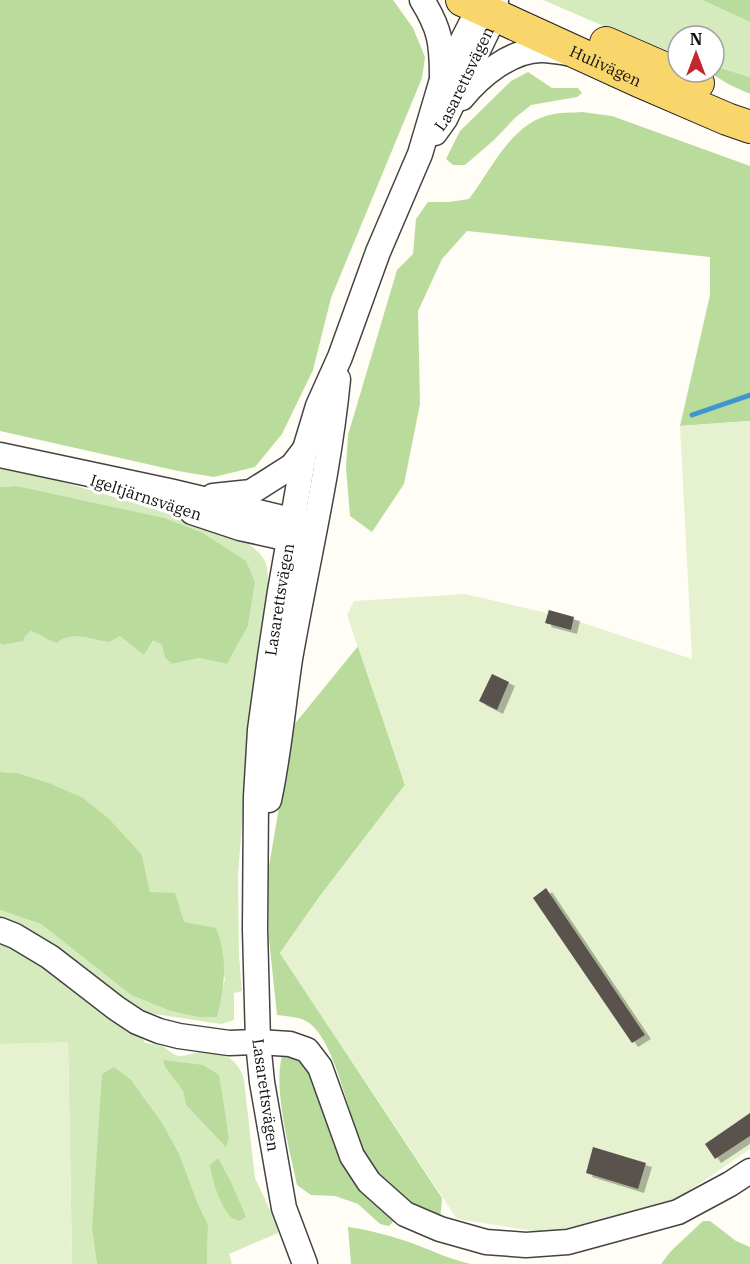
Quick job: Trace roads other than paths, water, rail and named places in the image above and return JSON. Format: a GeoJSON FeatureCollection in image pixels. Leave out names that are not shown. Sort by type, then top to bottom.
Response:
{"type":"FeatureCollection","features":[{"type":"Feature","properties":{"kind":"main road","name":"Hulivägen"},"geometry":{"type":"LineString","coordinates":[[488,4],[581,55],[750,127]]}},
{"type":"Feature","properties":{"kind":"main road","name":"Hulivägen"},"geometry":{"type":"LineString","coordinates":[[488,4],[750,107]]}},
{"type":"Feature","properties":{"kind":"street"},"geometry":{"type":"LineString","coordinates":[[422,0],[434,19],[441,39],[441,82]]}},
{"type":"Feature","properties":{"kind":"street","name":"Lasarettsvägen"},"geometry":{"type":"LineString","coordinates":[[257,849],[281,732],[290,660],[303,532],[305,449],[318,406],[340,357],[378,252],[420,154],[441,82],[488,4]]}},
{"type":"Feature","properties":{"kind":"street","name":"Lasarettsvägen"},"geometry":{"type":"LineString","coordinates":[[420,154],[445,119],[488,4]]}},
{"type":"Feature","properties":{"kind":"street"},"geometry":{"type":"LineString","coordinates":[[445,119],[473,85],[498,66],[523,53],[542,50],[581,55]]}},
{"type":"Feature","properties":{"kind":"street","name":"Lasarettsvägen"},"geometry":{"type":"LineString","coordinates":[[304,1264],[284,1208],[262,1082],[258,1041],[255,928],[256,797],[260,730],[279,591],[303,532],[336,404],[340,357]]}},
{"type":"Feature","properties":{"kind":"street","name":"Igeltjärnsvägen"},"geometry":{"type":"LineString","coordinates":[[192,498],[251,492],[292,466],[305,449]]}},
{"type":"Feature","properties":{"kind":"street","name":"Igeltjärnsvägen"},"geometry":{"type":"LineString","coordinates":[[0,455],[192,498],[303,532]]}},
{"type":"Feature","properties":{"kind":"street","name":"Igeltjärnsvägen"},"geometry":{"type":"LineString","coordinates":[[52,467],[240,528],[303,532]]}},
{"type":"Feature","properties":{"kind":"street","name":"Igeltjärnsvägen"},"geometry":{"type":"LineString","coordinates":[[240,528],[262,543],[271,556],[277,569],[279,591]]}},
{"type":"Feature","properties":{"kind":"street"},"geometry":{"type":"LineString","coordinates":[[0,930],[15,936],[50,957],[137,1022],[159,1031],[189,1038],[229,1043],[258,1041],[290,1044],[307,1050],[320,1067],[352,1156],[369,1182],[405,1214],[440,1229],[486,1242],[526,1245],[568,1242],[678,1212],[750,1171]]}},
{"type":"Feature","properties":{"kind":"waterway"},"geometry":{"type":"LineString","coordinates":[[692,415],[750,395]]}}]}
